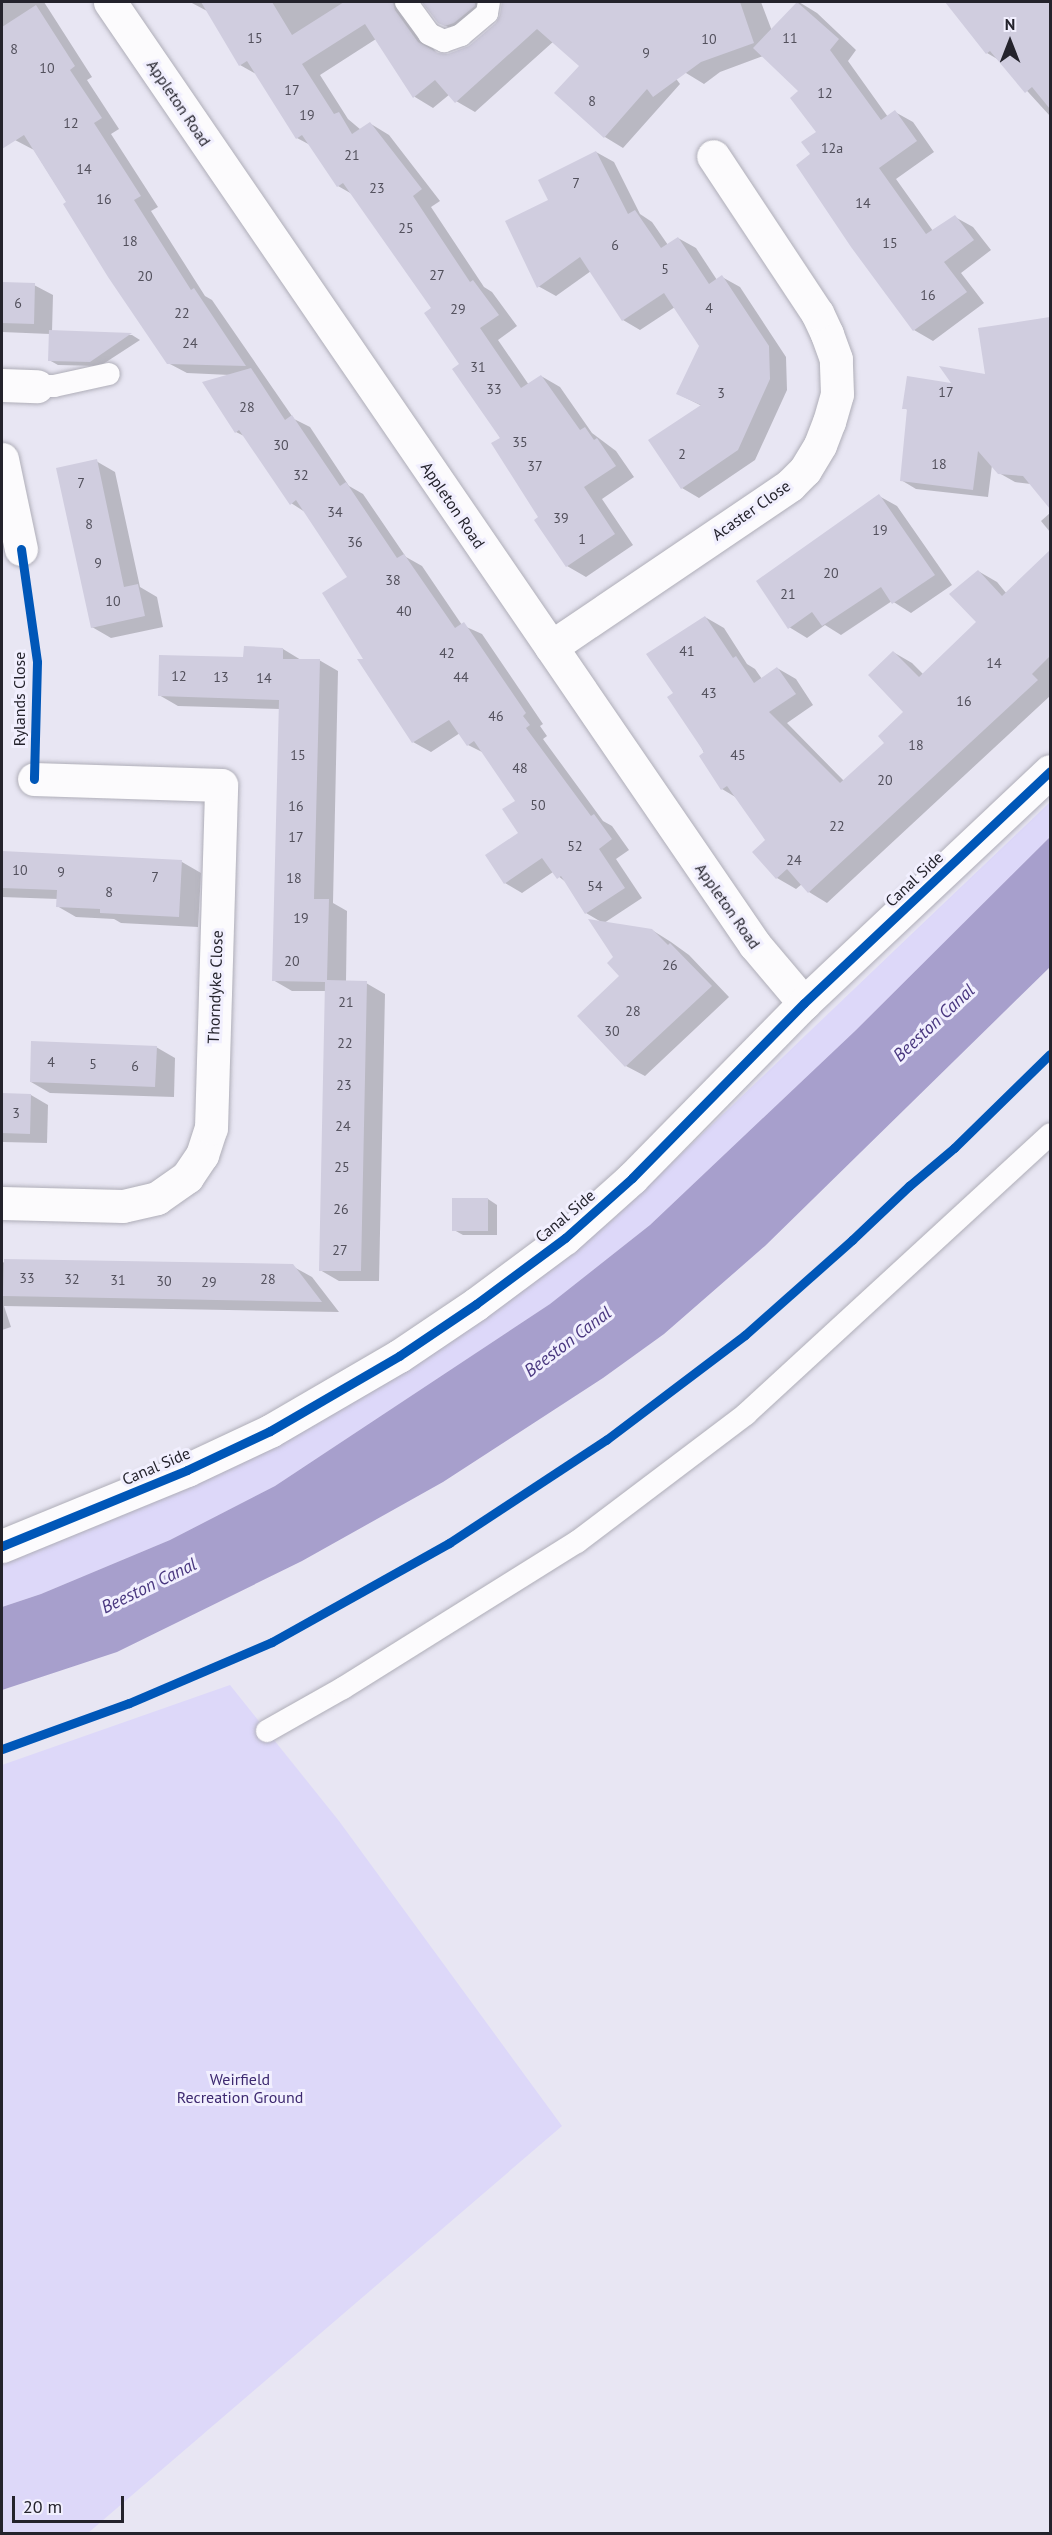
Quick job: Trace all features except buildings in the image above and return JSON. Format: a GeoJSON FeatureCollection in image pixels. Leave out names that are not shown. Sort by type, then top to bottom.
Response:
{"type":"FeatureCollection","features":[{"type":"Feature","properties":{"kind":"street","name":"Appleton Road"},"geometry":{"type":"LineString","coordinates":[[110,2],[755,945],[804,1003]]}},
{"type":"Feature","properties":{"kind":"street","name":"Acaster Close"},"geometry":{"type":"LineString","coordinates":[[551,647],[790,485],[805,470],[820,445],[829,422],[837,394],[836,359],[827,334],[817,313],[713,156]]}},
{"type":"Feature","properties":{"kind":"street"},"geometry":{"type":"LineString","coordinates":[[2,385],[38,386]]}},
{"type":"Feature","properties":{"kind":"street"},"geometry":{"type":"LineString","coordinates":[[4,479],[21,549]]}},
{"type":"Feature","properties":{"kind":"street","name":"Canal Side"},"geometry":{"type":"LineString","coordinates":[[2,1546],[187,1470],[270,1431],[399,1356],[476,1304],[565,1238],[632,1178],[804,1003],[1050,771]]}},
{"type":"Feature","properties":{"kind":"street","name":"Thorndyke Close"},"geometry":{"type":"LineString","coordinates":[[2,1203],[123,1206],[157,1198],[187,1177],[202,1155],[211,1128],[221,785],[34,779]]}},
{"type":"Feature","properties":{"kind":"lane"},"geometry":{"type":"LineString","coordinates":[[406,2],[429,34],[444,41],[460,35],[487,13],[489,2]]}},
{"type":"Feature","properties":{"kind":"lane"},"geometry":{"type":"LineString","coordinates":[[38,386],[54,386],[109,374]]}},
{"type":"Feature","properties":{"kind":"lane"},"geometry":{"type":"LineString","coordinates":[[267,1731],[343,1688],[577,1542],[746,1414],[1050,1134]]}},
{"type":"Feature","properties":{"kind":"green space"},"geometry":{"type":"Polygon","coordinates":[[[1050,802],[1050,837],[855,1031],[650,1225],[550,1304],[275,1486],[170,1540],[41,1594],[2,1607],[2,1563],[89,1529],[244,1462],[384,1382],[537,1277],[611,1221],[1050,802]]]}},
{"type":"Feature","properties":{"kind":"green space","name":"Weirfield Recreation Ground"},"geometry":{"type":"Polygon","coordinates":[[[230,1685],[339,1821],[562,2126],[88,2533],[2,2533],[2,1765],[230,1685]]]}},
{"type":"Feature","properties":{"kind":"water","name":"Beeston Canal"},"geometry":{"type":"Polygon","coordinates":[[[1050,837],[1050,967],[765,1246],[664,1334],[603,1378],[443,1482],[302,1561],[117,1652],[2,1690],[2,1607],[41,1594],[170,1540],[275,1486],[550,1304],[650,1225],[855,1031],[1050,837]]]}},
{"type":"Feature","properties":{"kind":"cycle path","name":"Rylands Close"},"geometry":{"type":"LineString","coordinates":[[21,549],[37,662],[34,779]]}},
{"type":"Feature","properties":{"kind":"cycle path"},"geometry":{"type":"LineString","coordinates":[[2,1546],[187,1470],[270,1431],[399,1356],[476,1304],[565,1238],[632,1178],[804,1003],[1050,771]]}},
{"type":"Feature","properties":{"kind":"cycle path"},"geometry":{"type":"LineString","coordinates":[[2,1749],[129,1703],[272,1642],[449,1543],[606,1440],[745,1335],[954,1148],[1050,1054]]}}]}
